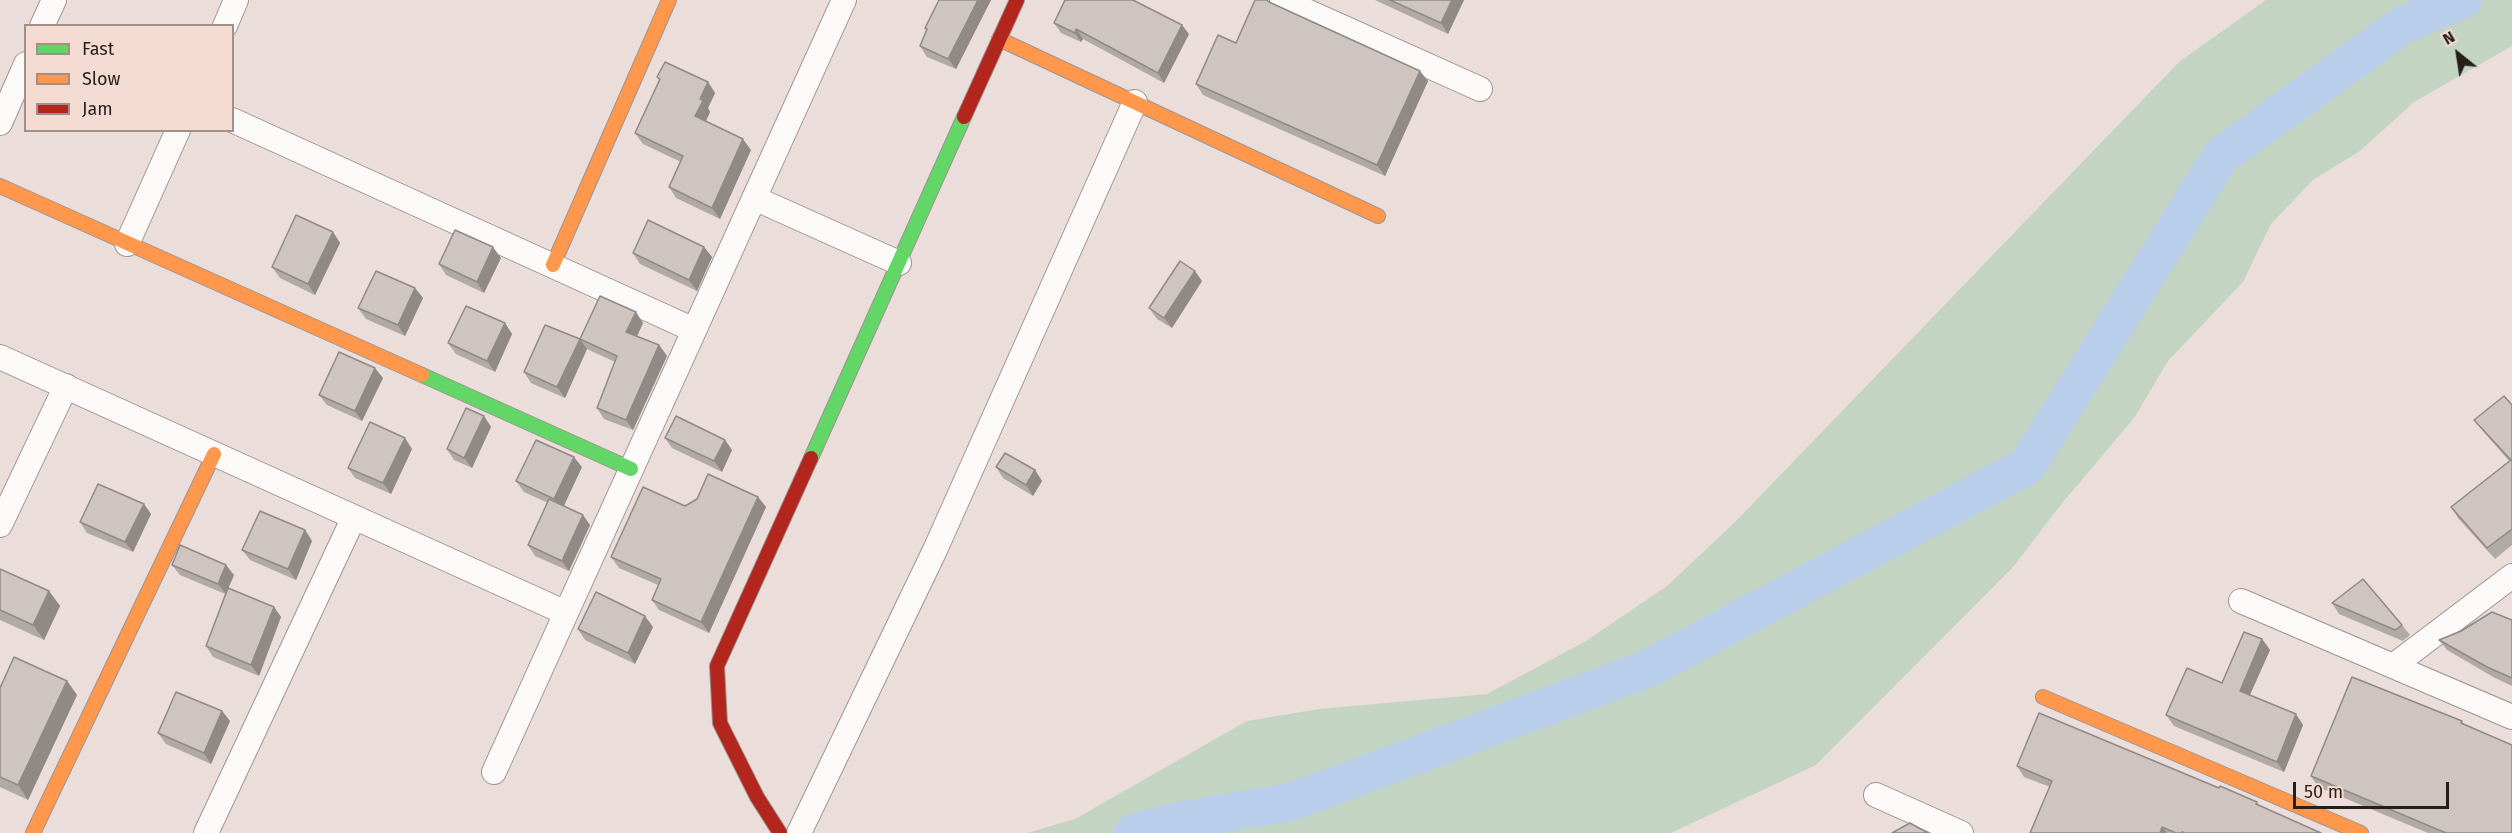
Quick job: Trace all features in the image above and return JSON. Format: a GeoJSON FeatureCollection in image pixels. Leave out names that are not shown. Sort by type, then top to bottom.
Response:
{"type":"FeatureCollection","features":[{"type":"Feature","properties":{"kind":"street"},"geometry":{"type":"LineString","coordinates":[[43,24],[54,0]]}},
{"type":"Feature","properties":{"kind":"street"},"geometry":{"type":"LineString","coordinates":[[226,24],[236,0]]}},
{"type":"Feature","properties":{"kind":"street"},"geometry":{"type":"LineString","coordinates":[[553,265],[669,0]]}},
{"type":"Feature","properties":{"kind":"street"},"geometry":{"type":"LineString","coordinates":[[494,772],[844,0]]}},
{"type":"Feature","properties":{"kind":"street"},"geometry":{"type":"LineString","coordinates":[[780,833],[757,798],[720,723],[717,666],[1017,0]]}},
{"type":"Feature","properties":{"kind":"street"},"geometry":{"type":"LineString","coordinates":[[1282,0],[1480,89]]}},
{"type":"Feature","properties":{"kind":"street"},"geometry":{"type":"LineString","coordinates":[[999,39],[1378,216]]}},
{"type":"Feature","properties":{"kind":"street"},"geometry":{"type":"LineString","coordinates":[[0,123],[24,69]]}},
{"type":"Feature","properties":{"kind":"street"},"geometry":{"type":"LineString","coordinates":[[799,833],[935,550],[1134,102]]}},
{"type":"Feature","properties":{"kind":"street"},"geometry":{"type":"LineString","coordinates":[[234,121],[694,330]]}},
{"type":"Feature","properties":{"kind":"street"},"geometry":{"type":"LineString","coordinates":[[127,244],[177,132]]}},
{"type":"Feature","properties":{"kind":"street"},"geometry":{"type":"LineString","coordinates":[[0,186],[631,469]]}},
{"type":"Feature","properties":{"kind":"street"},"geometry":{"type":"LineString","coordinates":[[754,198],[899,263]]}},
{"type":"Feature","properties":{"kind":"street"},"geometry":{"type":"LineString","coordinates":[[0,357],[566,612]]}},
{"type":"Feature","properties":{"kind":"street"},"geometry":{"type":"LineString","coordinates":[[0,525],[66,386]]}},
{"type":"Feature","properties":{"kind":"street"},"geometry":{"type":"LineString","coordinates":[[33,833],[214,454]]}},
{"type":"Feature","properties":{"kind":"street"},"geometry":{"type":"LineString","coordinates":[[206,833],[354,517]]}},
{"type":"Feature","properties":{"kind":"street"},"geometry":{"type":"LineString","coordinates":[[2393,666],[2512,576]]}},
{"type":"Feature","properties":{"kind":"street"},"geometry":{"type":"LineString","coordinates":[[2241,600],[2512,717]]}},
{"type":"Feature","properties":{"kind":"street"},"geometry":{"type":"LineString","coordinates":[[2043,697],[2361,833]]}},
{"type":"Feature","properties":{"kind":"street"},"geometry":{"type":"LineString","coordinates":[[1876,795],[1961,833]]}},
{"type":"Feature","properties":{"kind":"green space"},"geometry":{"type":"Polygon","coordinates":[[[2266,0],[2512,0],[2512,46],[2414,102],[2360,151],[2313,180],[2271,224],[2243,282],[2168,361],[2134,418],[2059,507],[2014,566],[1816,765],[1671,833],[1027,833],[1075,819],[1247,721],[1319,709],[1487,694],[1586,641],[1667,586],[1734,523],[2179,62],[2266,0]]]}},
{"type":"Feature","properties":{"kind":"building"},"geometry":{"type":"Polygon","coordinates":[[[939,0],[978,0],[948,59],[920,46],[927,29],[925,28],[939,0]]]}},
{"type":"Feature","properties":{"kind":"building"},"geometry":{"type":"Polygon","coordinates":[[[1065,0],[1133,0],[1182,25],[1158,73],[1076,29],[1075,33],[1054,23],[1065,0]]]}},
{"type":"Feature","properties":{"kind":"building"},"geometry":{"type":"Polygon","coordinates":[[[1255,0],[1267,0],[1420,71],[1377,165],[1196,84],[1218,35],[1236,43],[1255,0]]]}},
{"type":"Feature","properties":{"kind":"building"},"geometry":{"type":"Polygon","coordinates":[[[1390,0],[1452,0],[1441,23],[1390,0]]]}},
{"type":"Feature","properties":{"kind":"building"},"geometry":{"type":"Polygon","coordinates":[[[665,62],[708,82],[700,99],[703,101],[695,116],[743,139],[712,208],[669,187],[683,156],[635,133],[660,79],[657,77],[665,62]]]}},
{"type":"Feature","properties":{"kind":"building"},"geometry":{"type":"Polygon","coordinates":[[[296,215],[333,232],[308,284],[272,267],[296,215]]]}},
{"type":"Feature","properties":{"kind":"building"},"geometry":{"type":"Polygon","coordinates":[[[648,220],[704,247],[689,280],[633,253],[648,220]]]}},
{"type":"Feature","properties":{"kind":"building"},"geometry":{"type":"Polygon","coordinates":[[[455,230],[493,247],[477,282],[439,264],[455,230]]]}},
{"type":"Feature","properties":{"kind":"building"},"geometry":{"type":"Polygon","coordinates":[[[1180,261],[1195,271],[1164,318],[1149,308],[1180,261]]]}},
{"type":"Feature","properties":{"kind":"building"},"geometry":{"type":"Polygon","coordinates":[[[376,271],[415,288],[398,325],[358,308],[376,271]]]}},
{"type":"Feature","properties":{"kind":"building"},"geometry":{"type":"Polygon","coordinates":[[[600,296],[636,312],[626,332],[659,345],[626,420],[597,408],[617,356],[580,339],[600,296]]]}},
{"type":"Feature","properties":{"kind":"building"},"geometry":{"type":"Polygon","coordinates":[[[466,306],[505,323],[487,361],[448,343],[466,306]]]}},
{"type":"Feature","properties":{"kind":"building"},"geometry":{"type":"Polygon","coordinates":[[[545,325],[580,339],[557,387],[524,372],[545,325]]]}},
{"type":"Feature","properties":{"kind":"building"},"geometry":{"type":"Polygon","coordinates":[[[339,352],[375,368],[355,411],[319,395],[339,352]]]}},
{"type":"Feature","properties":{"kind":"building"},"geometry":{"type":"Polygon","coordinates":[[[2504,396],[2512,405],[2512,529],[2487,548],[2451,507],[2511,460],[2474,420],[2504,396]]]}},
{"type":"Feature","properties":{"kind":"building"},"geometry":{"type":"Polygon","coordinates":[[[466,408],[484,416],[464,458],[447,449],[466,408]]]}},
{"type":"Feature","properties":{"kind":"building"},"geometry":{"type":"Polygon","coordinates":[[[676,416],[725,440],[714,461],[665,438],[676,416]]]}},
{"type":"Feature","properties":{"kind":"building"},"geometry":{"type":"Polygon","coordinates":[[[370,422],[405,438],[383,483],[348,468],[370,422]]]}},
{"type":"Feature","properties":{"kind":"building"},"geometry":{"type":"Polygon","coordinates":[[[536,440],[574,457],[554,499],[516,481],[536,440]]]}},
{"type":"Feature","properties":{"kind":"building"},"geometry":{"type":"Polygon","coordinates":[[[1005,453],[1035,470],[1026,485],[996,467],[1005,453]]]}},
{"type":"Feature","properties":{"kind":"building"},"geometry":{"type":"Polygon","coordinates":[[[708,474],[758,497],[701,622],[652,600],[661,579],[611,557],[643,487],[685,506],[697,499],[708,474]]]}},
{"type":"Feature","properties":{"kind":"building"},"geometry":{"type":"Polygon","coordinates":[[[98,484],[144,504],[125,542],[80,522],[98,484]]]}},
{"type":"Feature","properties":{"kind":"building"},"geometry":{"type":"Polygon","coordinates":[[[549,499],[583,515],[562,561],[528,545],[549,499]]]}},
{"type":"Feature","properties":{"kind":"building"},"geometry":{"type":"Polygon","coordinates":[[[260,511],[305,530],[288,569],[242,550],[260,511]]]}},
{"type":"Feature","properties":{"kind":"building"},"geometry":{"type":"Polygon","coordinates":[[[180,545],[226,565],[218,584],[172,565],[180,545]]]}},
{"type":"Feature","properties":{"kind":"building"},"geometry":{"type":"Polygon","coordinates":[[[0,569],[49,591],[33,625],[0,610],[0,569]]]}},
{"type":"Feature","properties":{"kind":"building"},"geometry":{"type":"Polygon","coordinates":[[[2363,579],[2402,625],[2395,630],[2332,603],[2363,579]]]}},
{"type":"Feature","properties":{"kind":"building"},"geometry":{"type":"Polygon","coordinates":[[[228,588],[274,607],[251,665],[206,646],[228,588]]]}},
{"type":"Feature","properties":{"kind":"building"},"geometry":{"type":"Polygon","coordinates":[[[596,592],[645,616],[628,653],[578,629],[596,592]]]}},
{"type":"Feature","properties":{"kind":"building"},"geometry":{"type":"Polygon","coordinates":[[[2492,612],[2512,620],[2512,678],[2439,640],[2461,631],[2492,612]]]}},
{"type":"Feature","properties":{"kind":"building"},"geometry":{"type":"Polygon","coordinates":[[[2244,632],[2262,639],[2240,691],[2296,714],[2277,762],[2166,715],[2187,668],[2222,683],[2244,632]]]}},
{"type":"Feature","properties":{"kind":"building"},"geometry":{"type":"Polygon","coordinates":[[[14,657],[67,681],[18,785],[0,777],[0,688],[14,657]]]}},
{"type":"Feature","properties":{"kind":"building"},"geometry":{"type":"Polygon","coordinates":[[[2352,677],[2462,721],[2461,723],[2512,745],[2512,833],[2446,833],[2311,776],[2352,677]]]}},
{"type":"Feature","properties":{"kind":"building"},"geometry":{"type":"Polygon","coordinates":[[[176,692],[222,711],[204,753],[158,733],[176,692]]]}},
{"type":"Feature","properties":{"kind":"building"},"geometry":{"type":"Polygon","coordinates":[[[2039,713],[2219,788],[2220,786],[2321,833],[2176,833],[2162,827],[2160,833],[2030,833],[2052,781],[2017,766],[2039,713]]]}},
{"type":"Feature","properties":{"kind":"building"},"geometry":{"type":"Polygon","coordinates":[[[1910,823],[1928,833],[1892,833],[1910,823]]]}},
{"type":"Feature","properties":{"kind":"waterway"},"geometry":{"type":"LineString","coordinates":[[1133,833],[1178,821],[1291,802],[1647,669],[2027,466],[2221,156],[2404,24],[2463,0]]}},
{"type":"Feature","properties":{"kind":"traffic: fast"},"geometry":{"type":"LineString","coordinates":[[811,458],[964,117]]}},
{"type":"Feature","properties":{"kind":"traffic: fast"},"geometry":{"type":"LineString","coordinates":[[422,375],[631,469]]}},
{"type":"Feature","properties":{"kind":"traffic: slow"},"geometry":{"type":"LineString","coordinates":[[553,265],[669,0]]}},
{"type":"Feature","properties":{"kind":"traffic: slow"},"geometry":{"type":"LineString","coordinates":[[999,39],[1378,216]]}},
{"type":"Feature","properties":{"kind":"traffic: slow"},"geometry":{"type":"LineString","coordinates":[[0,186],[422,375]]}},
{"type":"Feature","properties":{"kind":"traffic: slow"},"geometry":{"type":"LineString","coordinates":[[33,833],[214,454]]}},
{"type":"Feature","properties":{"kind":"traffic: slow"},"geometry":{"type":"LineString","coordinates":[[2043,697],[2361,833]]}},
{"type":"Feature","properties":{"kind":"traffic: jam"},"geometry":{"type":"LineString","coordinates":[[964,117],[1017,0]]}},
{"type":"Feature","properties":{"kind":"traffic: jam"},"geometry":{"type":"LineString","coordinates":[[780,833],[757,797],[720,723],[717,666],[811,458]]}}]}
